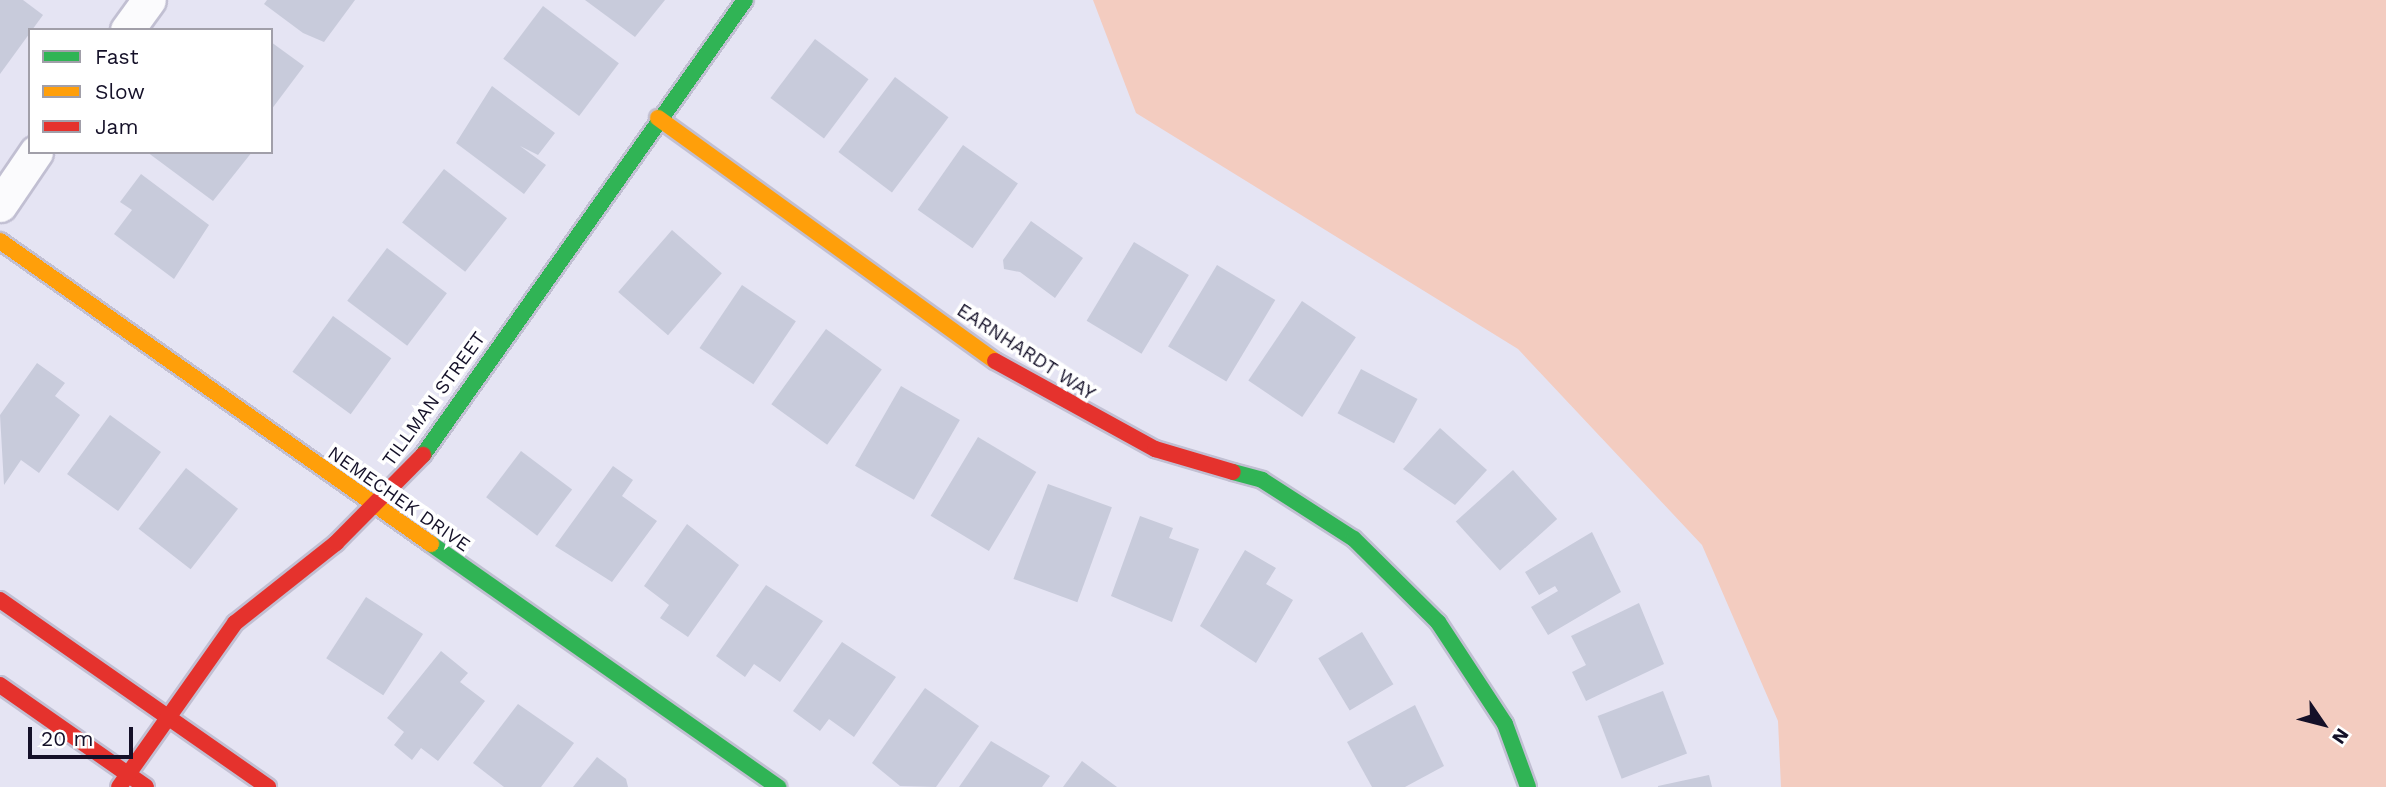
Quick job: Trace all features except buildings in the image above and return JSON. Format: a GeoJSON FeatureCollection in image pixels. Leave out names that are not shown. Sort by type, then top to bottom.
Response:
{"type":"FeatureCollection","features":[{"type":"Feature","properties":{"kind":"street"},"geometry":{"type":"LineString","coordinates":[[128,28],[149,0]]}},
{"type":"Feature","properties":{"kind":"street","name":"TILLMAN STREET"},"geometry":{"type":"LineString","coordinates":[[123,780],[235,623],[373,508],[411,472],[658,118],[745,0]]}},
{"type":"Feature","properties":{"kind":"street","name":"EARNHARDT WAY"},"geometry":{"type":"LineString","coordinates":[[658,118],[1013,374],[1156,449],[1262,480],[1354,539],[1438,622],[1505,724],[1528,787]]}},
{"type":"Feature","properties":{"kind":"street"},"geometry":{"type":"LineString","coordinates":[[0,205],[35,154]]}},
{"type":"Feature","properties":{"kind":"street","name":"NEMECHEK DRIVE"},"geometry":{"type":"LineString","coordinates":[[0,241],[373,508],[778,787]]}},
{"type":"Feature","properties":{"kind":"street"},"geometry":{"type":"LineString","coordinates":[[0,600],[268,787]]}},
{"type":"Feature","properties":{"kind":"street"},"geometry":{"type":"LineString","coordinates":[[0,685],[123,780],[146,787]]}},
{"type":"Feature","properties":{"kind":"shaded area"},"geometry":{"type":"Polygon","coordinates":[[[1093,0],[2386,0],[2386,787],[1781,787],[1778,721],[1702,545],[1518,349],[1136,113],[1093,0]]]}},
{"type":"Feature","properties":{"kind":"traffic: fast"},"geometry":{"type":"LineString","coordinates":[[423,455],[745,0]]}},
{"type":"Feature","properties":{"kind":"traffic: fast"},"geometry":{"type":"LineString","coordinates":[[1233,472],[1262,480],[1354,539],[1438,622],[1505,724],[1528,787]]}},
{"type":"Feature","properties":{"kind":"traffic: fast"},"geometry":{"type":"LineString","coordinates":[[431,544],[778,787]]}},
{"type":"Feature","properties":{"kind":"traffic: slow"},"geometry":{"type":"LineString","coordinates":[[658,118],[995,361]]}},
{"type":"Feature","properties":{"kind":"traffic: slow"},"geometry":{"type":"LineString","coordinates":[[0,241],[431,544]]}},
{"type":"Feature","properties":{"kind":"traffic: jam"},"geometry":{"type":"LineString","coordinates":[[995,361],[1155,449],[1233,472]]}},
{"type":"Feature","properties":{"kind":"traffic: jam"},"geometry":{"type":"LineString","coordinates":[[119,787],[235,623],[336,543],[423,455]]}},
{"type":"Feature","properties":{"kind":"traffic: jam"},"geometry":{"type":"LineString","coordinates":[[0,600],[268,787]]}},
{"type":"Feature","properties":{"kind":"traffic: jam"},"geometry":{"type":"LineString","coordinates":[[0,685],[146,787]]}}]}
